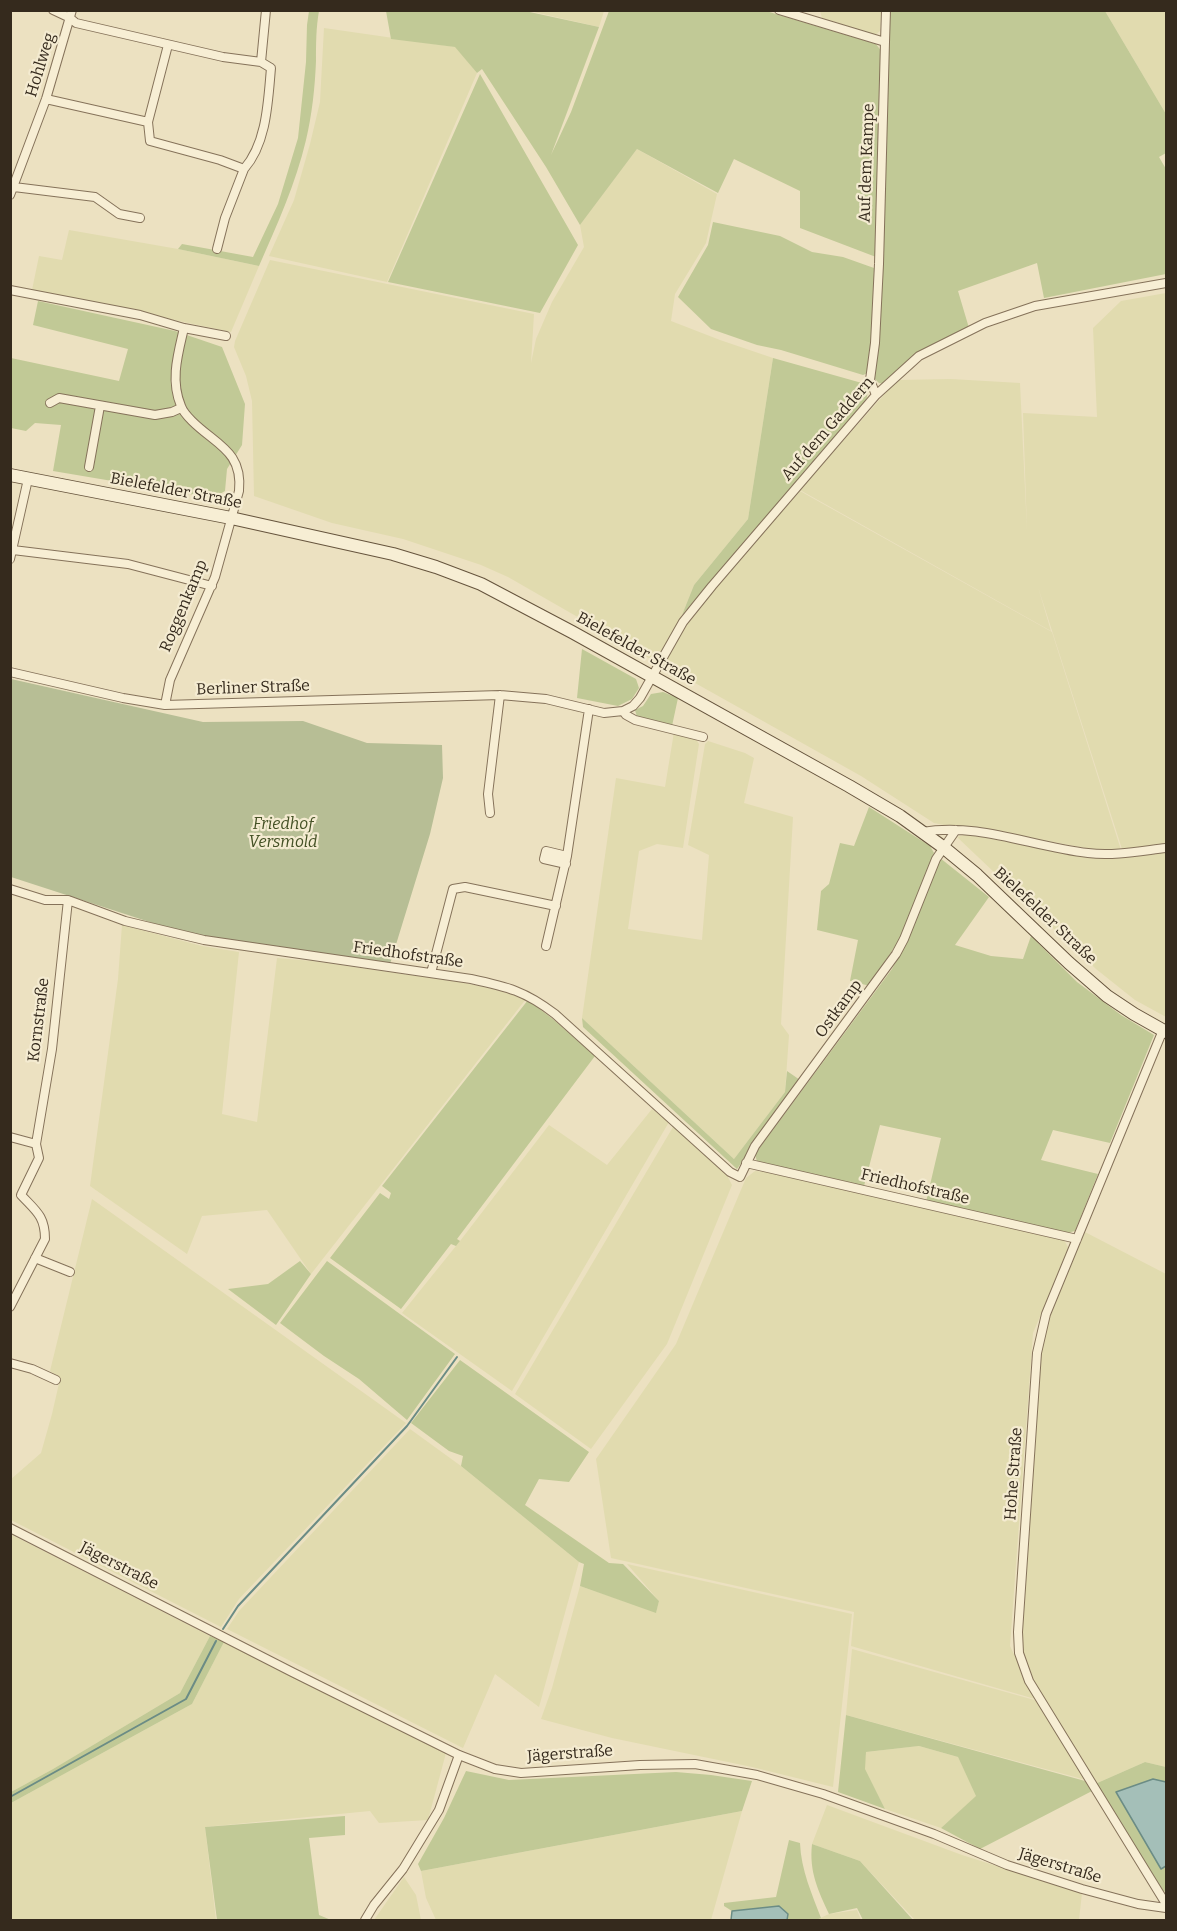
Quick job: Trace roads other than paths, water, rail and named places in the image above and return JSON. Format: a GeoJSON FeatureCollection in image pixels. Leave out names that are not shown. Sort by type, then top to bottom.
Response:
{"type":"FeatureCollection","features":[{"type":"Feature","properties":{"kind":"main road","name":"Bielefelder Straße"},"geometry":{"type":"LineString","coordinates":[[10,476],[231,518],[393,554],[481,584],[572,632],[900,816],[977,875],[1107,996],[1165,1031]]}},
{"type":"Feature","properties":{"kind":"street"},"geometry":{"type":"LineString","coordinates":[[53,10],[71,14],[76,23],[223,57],[261,62],[271,68],[262,132],[252,160],[244,169],[225,218],[217,249]]}},
{"type":"Feature","properties":{"kind":"street"},"geometry":{"type":"LineString","coordinates":[[261,62],[266,10]]}},
{"type":"Feature","properties":{"kind":"street"},"geometry":{"type":"LineString","coordinates":[[779,10],[885,42]]}},
{"type":"Feature","properties":{"kind":"street","name":"Auf dem Kampe"},"geometry":{"type":"LineString","coordinates":[[876,395],[870,380],[875,343],[879,264],[886,10]]}},
{"type":"Feature","properties":{"kind":"street","name":"Hohlweg"},"geometry":{"type":"LineString","coordinates":[[12,191],[46,99],[71,14]]}},
{"type":"Feature","properties":{"kind":"street"},"geometry":{"type":"LineString","coordinates":[[168,45],[148,122],[150,141],[244,169]]}},
{"type":"Feature","properties":{"kind":"street"},"geometry":{"type":"LineString","coordinates":[[46,99],[148,122]]}},
{"type":"Feature","properties":{"kind":"street"},"geometry":{"type":"LineString","coordinates":[[12,191],[95,198],[119,214],[140,218]]}},
{"type":"Feature","properties":{"kind":"street","name":"Auf dem Gaddern"},"geometry":{"type":"LineString","coordinates":[[653,678],[683,622],[876,395],[919,356],[986,323],[1035,306],[1167,282]]}},
{"type":"Feature","properties":{"kind":"street"},"geometry":{"type":"LineString","coordinates":[[10,290],[140,315],[184,328],[226,336]]}},
{"type":"Feature","properties":{"kind":"street"},"geometry":{"type":"LineString","coordinates":[[50,403],[59,398],[155,415],[181,408],[175,371],[184,328]]}},
{"type":"Feature","properties":{"kind":"street"},"geometry":{"type":"LineString","coordinates":[[89,467],[100,406]]}},
{"type":"Feature","properties":{"kind":"street","name":"Roggenkamp"},"geometry":{"type":"LineString","coordinates":[[165,705],[170,680],[212,586],[240,481],[239,470],[233,456],[202,431],[181,408]]}},
{"type":"Feature","properties":{"kind":"street"},"geometry":{"type":"LineString","coordinates":[[28,479],[12,555],[128,564],[212,586]]}},
{"type":"Feature","properties":{"kind":"street","name":"Berliner Straße"},"geometry":{"type":"LineString","coordinates":[[10,672],[123,698],[165,705],[500,695],[533,697],[604,713],[623,711],[635,720],[703,737]]}},
{"type":"Feature","properties":{"kind":"street"},"geometry":{"type":"LineString","coordinates":[[623,711],[640,698],[653,678]]}},
{"type":"Feature","properties":{"kind":"street"},"geometry":{"type":"LineString","coordinates":[[490,813],[488,794],[500,695]]}},
{"type":"Feature","properties":{"kind":"street"},"geometry":{"type":"LineString","coordinates":[[546,946],[567,860],[589,708]]}},
{"type":"Feature","properties":{"kind":"street"},"geometry":{"type":"LineString","coordinates":[[922,832],[938,830],[985,832],[1089,853],[1116,854],[1167,848]]}},
{"type":"Feature","properties":{"kind":"street","name":"Ostkamp"},"geometry":{"type":"LineString","coordinates":[[740,1178],[755,1146],[896,954],[936,859],[956,830]]}},
{"type":"Feature","properties":{"kind":"street"},"geometry":{"type":"LineString","coordinates":[[431,974],[453,889],[465,887],[556,906]]}},
{"type":"Feature","properties":{"kind":"street","name":"Friedhofstraße"},"geometry":{"type":"LineString","coordinates":[[10,889],[45,900],[68,900],[130,922],[204,940],[471,979],[526,993],[542,1004],[730,1172],[740,1178]]}},
{"type":"Feature","properties":{"kind":"street","name":"Kornstraße"},"geometry":{"type":"LineString","coordinates":[[36,1144],[52,1049],[68,900]]}},
{"type":"Feature","properties":{"kind":"street","name":"Hohe Straße"},"geometry":{"type":"LineString","coordinates":[[1165,1031],[1046,1314],[1037,1353],[1018,1632],[1019,1653],[1029,1681],[1167,1906]]}},
{"type":"Feature","properties":{"kind":"street"},"geometry":{"type":"LineString","coordinates":[[10,1137],[36,1144],[39,1158],[21,1195],[44,1222],[45,1239],[10,1308]]}},
{"type":"Feature","properties":{"kind":"street","name":"Friedhofstraße"},"geometry":{"type":"LineString","coordinates":[[746,1163],[1077,1239]]}},
{"type":"Feature","properties":{"kind":"street"},"geometry":{"type":"LineString","coordinates":[[35,1258],[70,1272]]}},
{"type":"Feature","properties":{"kind":"street"},"geometry":{"type":"LineString","coordinates":[[10,1363],[32,1369],[56,1380]]}},
{"type":"Feature","properties":{"kind":"street","name":"Jägerstraße"},"geometry":{"type":"LineString","coordinates":[[10,1528],[459,1755],[495,1769],[521,1773],[640,1764],[695,1764],[757,1775],[823,1794],[934,1834],[1007,1866],[1138,1904],[1167,1906]]}},
{"type":"Feature","properties":{"kind":"street"},"geometry":{"type":"LineString","coordinates":[[365,1920],[403,1869],[439,1810],[459,1755]]}},
{"type":"Feature","properties":{"kind":"water"},"geometry":{"type":"Polygon","coordinates":[[[1153,1779],[1166,1782],[1166,1866],[1161,1869],[1116,1792],[1153,1779]]]}},
{"type":"Feature","properties":{"kind":"water"},"geometry":{"type":"Polygon","coordinates":[[[779,1906],[788,1914],[787,1920],[731,1920],[732,1911],[779,1906]]]}},
{"type":"Feature","properties":{"kind":"waterway"},"geometry":{"type":"LineString","coordinates":[[223,1629],[238,1606],[407,1426],[457,1357]]}},
{"type":"Feature","properties":{"kind":"waterway"},"geometry":{"type":"LineString","coordinates":[[10,1797],[186,1699],[216,1641]]}},
{"type":"Feature","properties":{"kind":"park label","name":"Friedhof Versmold"},"geometry":{"type":"Point","coordinates":[283,834]}}]}
